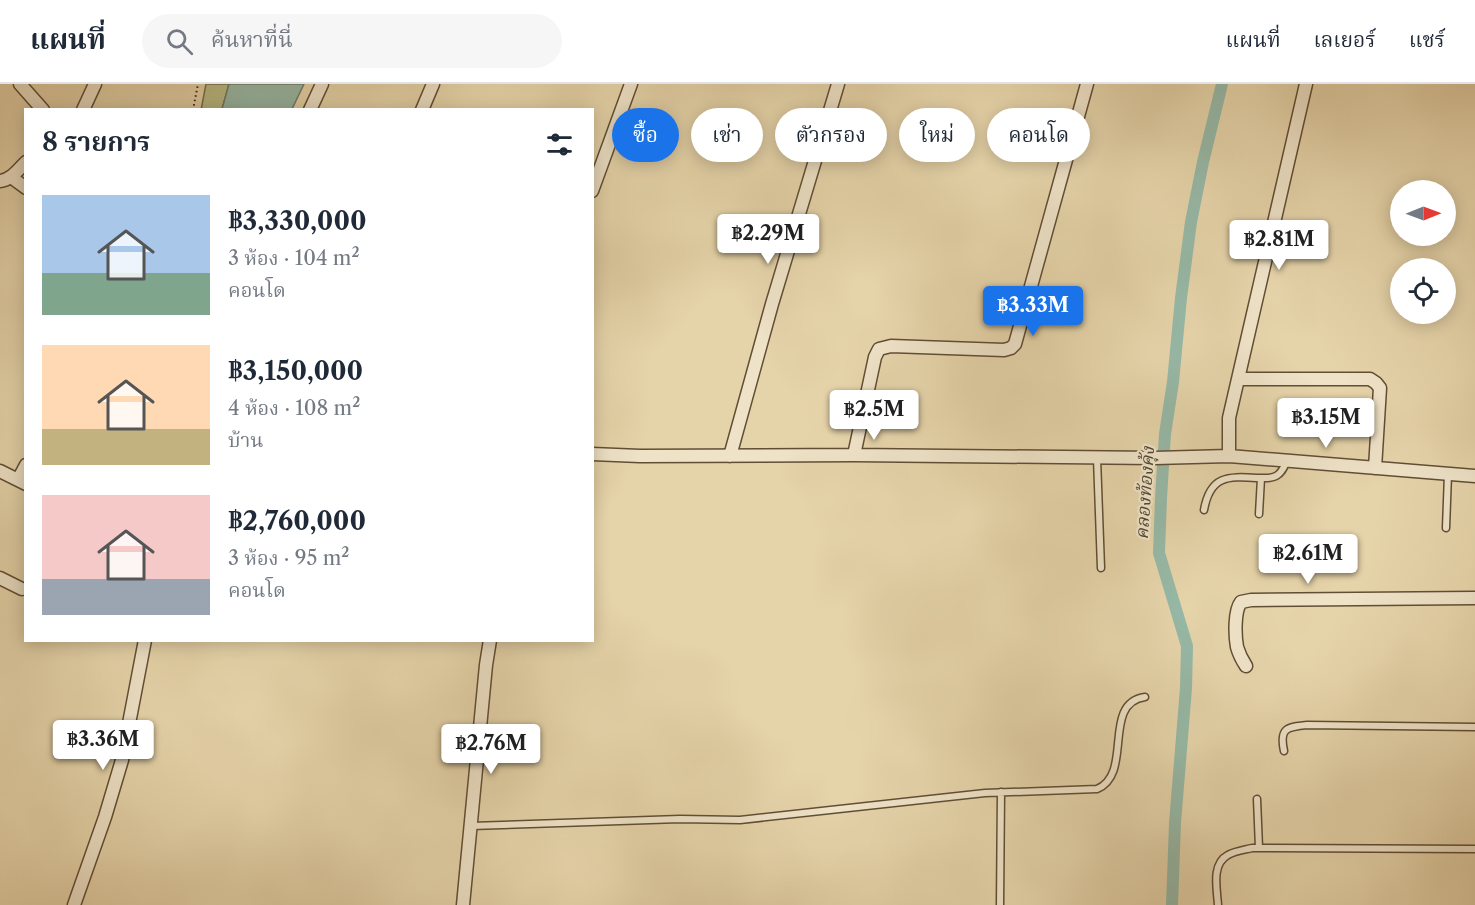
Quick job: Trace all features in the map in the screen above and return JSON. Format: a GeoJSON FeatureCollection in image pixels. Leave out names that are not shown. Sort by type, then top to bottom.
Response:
{"type":"FeatureCollection","features":[{"type":"Feature","properties":{"kind":"street"},"geometry":{"type":"LineString","coordinates":[[20,84],[41,108]]}},
{"type":"Feature","properties":{"kind":"street"},"geometry":{"type":"LineString","coordinates":[[84,108],[94,84]]}},
{"type":"Feature","properties":{"kind":"street"},"geometry":{"type":"LineString","coordinates":[[311,108],[322,84]]}},
{"type":"Feature","properties":{"kind":"street"},"geometry":{"type":"LineString","coordinates":[[423,108],[433,84]]}},
{"type":"Feature","properties":{"kind":"street"},"geometry":{"type":"LineString","coordinates":[[594,186],[631,84]]}},
{"type":"Feature","properties":{"kind":"street"},"geometry":{"type":"LineString","coordinates":[[730,456],[772,304],[838,84]]}},
{"type":"Feature","properties":{"kind":"street"},"geometry":{"type":"LineString","coordinates":[[854,455],[879,349],[891,346],[1004,350],[1015,345],[1087,84]]}},
{"type":"Feature","properties":{"kind":"street"},"geometry":{"type":"LineString","coordinates":[[1228,456],[1229,418],[1306,84]]}},
{"type":"Feature","properties":{"kind":"street"},"geometry":{"type":"LineString","coordinates":[[24,164],[6,179],[24,187]]}},
{"type":"Feature","properties":{"kind":"street"},"geometry":{"type":"LineString","coordinates":[[1238,379],[1370,379],[1376,382],[1380,388],[1375,468]]}},
{"type":"Feature","properties":{"kind":"street"},"geometry":{"type":"LineString","coordinates":[[594,454],[1155,458],[1228,456],[1475,476]]}},
{"type":"Feature","properties":{"kind":"street"},"geometry":{"type":"LineString","coordinates":[[0,471],[22,482]]}},
{"type":"Feature","properties":{"kind":"street"},"geometry":{"type":"LineString","coordinates":[[0,578],[22,589]]}},
{"type":"Feature","properties":{"kind":"street"},"geometry":{"type":"LineString","coordinates":[[1246,666],[1237,646],[1237,608],[1241,602],[1251,600],[1475,598]]}},
{"type":"Feature","properties":{"kind":"street"},"geometry":{"type":"LineString","coordinates":[[74,905],[122,760],[145,642]]}},
{"type":"Feature","properties":{"kind":"street"},"geometry":{"type":"LineString","coordinates":[[463,905],[490,642]]}},
{"type":"Feature","properties":{"kind":"lane"},"geometry":{"type":"LineString","coordinates":[[1097,457],[1101,568]]}},
{"type":"Feature","properties":{"kind":"lane"},"geometry":{"type":"LineString","coordinates":[[1204,510],[1209,491],[1221,480],[1276,476],[1282,471],[1287,460]]}},
{"type":"Feature","properties":{"kind":"lane"},"geometry":{"type":"LineString","coordinates":[[1446,528],[1448,474]]}},
{"type":"Feature","properties":{"kind":"lane"},"geometry":{"type":"LineString","coordinates":[[1259,514],[1261,478]]}},
{"type":"Feature","properties":{"kind":"lane"},"geometry":{"type":"LineString","coordinates":[[471,826],[680,819],[740,820],[1001,792],[1097,789],[1108,782],[1115,768],[1120,724],[1125,711],[1133,701],[1145,697]]}},
{"type":"Feature","properties":{"kind":"lane"},"geometry":{"type":"LineString","coordinates":[[1284,751],[1282,740],[1285,731],[1291,726],[1475,727]]}},
{"type":"Feature","properties":{"kind":"lane"},"geometry":{"type":"LineString","coordinates":[[1000,905],[1001,792]]}},
{"type":"Feature","properties":{"kind":"lane"},"geometry":{"type":"LineString","coordinates":[[1257,799],[1259,848]]}},
{"type":"Feature","properties":{"kind":"lane"},"geometry":{"type":"LineString","coordinates":[[1218,905],[1217,878],[1221,861],[1234,852],[1252,848],[1475,849]]}},
{"type":"Feature","properties":{"kind":"path"},"geometry":{"type":"LineString","coordinates":[[193,108],[198,84]]}},
{"type":"Feature","properties":{"kind":"green space"},"geometry":{"type":"Polygon","coordinates":[[[206,84],[229,84],[222,108],[201,108],[206,84]]]}},
{"type":"Feature","properties":{"kind":"shaded area"},"geometry":{"type":"Polygon","coordinates":[[[229,84],[304,84],[292,108],[222,108],[229,84]]]}},
{"type":"Feature","properties":{"kind":"waterway","name":"คลองท้องคุ้ง"},"geometry":{"type":"LineString","coordinates":[[1172,905],[1187,646],[1159,553],[1161,498],[1165,434],[1191,222],[1222,84]]}}]}
